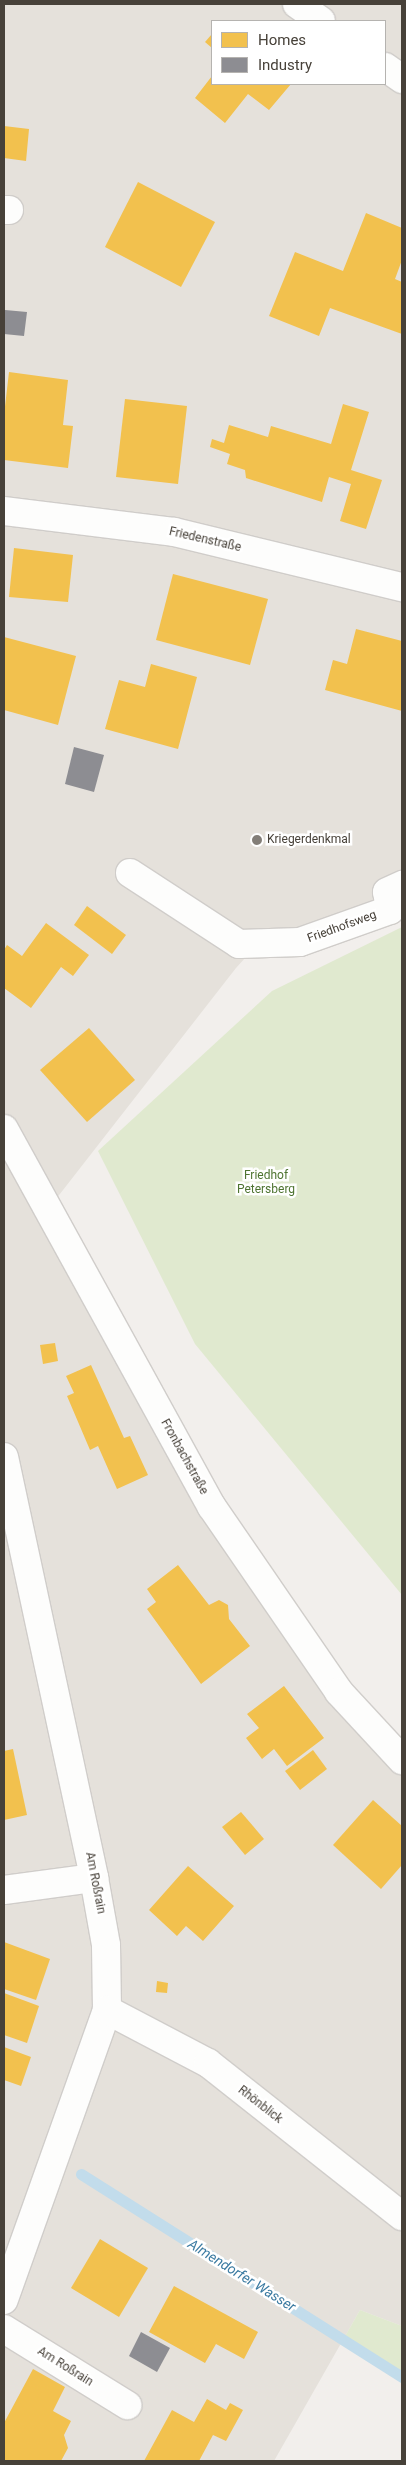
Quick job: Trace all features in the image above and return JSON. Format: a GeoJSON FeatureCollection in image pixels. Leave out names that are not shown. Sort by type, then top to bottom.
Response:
{"type":"FeatureCollection","features":[{"type":"Feature","properties":{"kind":"street"},"geometry":{"type":"LineString","coordinates":[[297,4],[320,20]]}},
{"type":"Feature","properties":{"kind":"street"},"geometry":{"type":"LineString","coordinates":[[386,68],[402,79]]}},
{"type":"Feature","properties":{"kind":"street","name":"Friedenstraße"},"geometry":{"type":"LineString","coordinates":[[4,511],[174,532],[402,587]]}},
{"type":"Feature","properties":{"kind":"street","name":"Friedhofsweg"},"geometry":{"type":"LineString","coordinates":[[130,873],[239,944],[300,942],[390,910],[386,892],[402,885]]}},
{"type":"Feature","properties":{"kind":"street","name":"Fronbachstraße"},"geometry":{"type":"LineString","coordinates":[[4,1129],[212,1508],[339,1692],[402,1760]]}},
{"type":"Feature","properties":{"kind":"street","name":"Am Roßrain"},"geometry":{"type":"LineString","coordinates":[[4,1456],[94,1878],[106,1945],[107,2010],[4,2300]]}},
{"type":"Feature","properties":{"kind":"street"},"geometry":{"type":"LineString","coordinates":[[4,1890],[94,1878]]}},
{"type":"Feature","properties":{"kind":"street","name":"Rhönblick"},"geometry":{"type":"LineString","coordinates":[[107,2010],[208,2063],[402,2216]]}},
{"type":"Feature","properties":{"kind":"street","name":"Am Roßrain"},"geometry":{"type":"LineString","coordinates":[[4,2329],[127,2406]]}},
{"type":"Feature","properties":{"kind":"shaded area"},"geometry":{"type":"Polygon","coordinates":[[[4,4],[402,4],[402,890],[386,900],[297,932],[265,936],[236,968],[56,1199],[220,1497],[347,1681],[402,1741],[402,2326],[360,2310],[274,2461],[4,2461],[4,4]]]}},
{"type":"Feature","properties":{"kind":"green space","name":"Friedhof Petersberg"},"geometry":{"type":"Polygon","coordinates":[[[402,927],[402,1595],[195,1344],[98,1151],[272,991],[402,927]]]}},
{"type":"Feature","properties":{"kind":"green space"},"geometry":{"type":"Polygon","coordinates":[[[360,2310],[402,2326],[402,2375],[344,2338],[360,2310]]]}},
{"type":"Feature","properties":{"kind":"building: Homes"},"geometry":{"type":"Polygon","coordinates":[[[211,35],[211,47],[205,42],[211,35]]]}},
{"type":"Feature","properties":{"kind":"building: Homes"},"geometry":{"type":"Polygon","coordinates":[[[211,77],[211,85],[290,85],[269,110],[248,94],[225,123],[195,98],[211,77]]]}},
{"type":"Feature","properties":{"kind":"building: Homes"},"geometry":{"type":"Polygon","coordinates":[[[4,126],[29,129],[26,161],[4,158],[4,126]]]}},
{"type":"Feature","properties":{"kind":"building: Homes"},"geometry":{"type":"Polygon","coordinates":[[[138,182],[215,222],[181,287],[105,247],[138,182]]]}},
{"type":"Feature","properties":{"kind":"building: Homes"},"geometry":{"type":"Polygon","coordinates":[[[366,213],[402,228],[402,260],[395,279],[402,282],[402,334],[330,308],[319,336],[269,316],[295,252],[343,271],[366,213]]]}},
{"type":"Feature","properties":{"kind":"building: Homes"},"geometry":{"type":"Polygon","coordinates":[[[9,372],[68,380],[63,425],[73,426],[68,468],[4,460],[4,415],[9,372]]]}},
{"type":"Feature","properties":{"kind":"building: Homes"},"geometry":{"type":"Polygon","coordinates":[[[125,399],[187,406],[178,484],[116,477],[125,399]]]}},
{"type":"Feature","properties":{"kind":"building: Homes"},"geometry":{"type":"Polygon","coordinates":[[[343,404],[369,412],[351,470],[382,480],[366,529],[340,521],[351,484],[329,477],[322,502],[246,478],[245,470],[227,464],[230,454],[210,447],[212,439],[224,443],[229,425],[268,437],[271,426],[331,444],[343,404]]]}},
{"type":"Feature","properties":{"kind":"building: Homes"},"geometry":{"type":"Polygon","coordinates":[[[14,548],[73,555],[68,602],[9,597],[14,548]]]}},
{"type":"Feature","properties":{"kind":"building: Homes"},"geometry":{"type":"Polygon","coordinates":[[[173,574],[268,599],[250,665],[156,640],[173,574]]]}},
{"type":"Feature","properties":{"kind":"building: Homes"},"geometry":{"type":"Polygon","coordinates":[[[356,629],[402,641],[402,711],[325,690],[333,660],[347,664],[356,629]]]}},
{"type":"Feature","properties":{"kind":"building: Homes"},"geometry":{"type":"Polygon","coordinates":[[[4,637],[76,656],[58,725],[4,710],[4,637]]]}},
{"type":"Feature","properties":{"kind":"building: Homes"},"geometry":{"type":"Polygon","coordinates":[[[151,664],[197,677],[178,749],[105,729],[119,680],[145,687],[151,664]]]}},
{"type":"Feature","properties":{"kind":"building: Homes"},"geometry":{"type":"Polygon","coordinates":[[[87,906],[126,935],[112,954],[74,925],[87,906]]]}},
{"type":"Feature","properties":{"kind":"building: Homes"},"geometry":{"type":"Polygon","coordinates":[[[46,923],[89,955],[73,976],[61,967],[31,1008],[4,988],[4,950],[7,945],[22,956],[46,923]]]}},
{"type":"Feature","properties":{"kind":"building: Homes"},"geometry":{"type":"Polygon","coordinates":[[[89,1028],[135,1080],[87,1122],[40,1070],[89,1028]]]}},
{"type":"Feature","properties":{"kind":"building: Homes"},"geometry":{"type":"Polygon","coordinates":[[[55,1343],[58,1361],[43,1364],[40,1345],[55,1343]]]}},
{"type":"Feature","properties":{"kind":"building: Homes"},"geometry":{"type":"Polygon","coordinates":[[[91,1365],[124,1438],[130,1436],[148,1475],[117,1489],[98,1446],[90,1450],[67,1396],[74,1393],[66,1376],[91,1365]]]}},
{"type":"Feature","properties":{"kind":"building: Homes"},"geometry":{"type":"Polygon","coordinates":[[[178,1565],[209,1605],[219,1600],[228,1605],[229,1619],[250,1646],[201,1684],[147,1609],[156,1602],[147,1589],[178,1565]]]}},
{"type":"Feature","properties":{"kind":"building: Homes"},"geometry":{"type":"Polygon","coordinates":[[[284,1686],[324,1738],[287,1766],[274,1749],[262,1759],[246,1738],[259,1728],[247,1714],[284,1686]]]}},
{"type":"Feature","properties":{"kind":"building: Homes"},"geometry":{"type":"Polygon","coordinates":[[[13,1749],[27,1815],[4,1820],[4,1751],[13,1749]]]}},
{"type":"Feature","properties":{"kind":"building: Homes"},"geometry":{"type":"Polygon","coordinates":[[[313,1750],[327,1769],[300,1790],[285,1771],[313,1750]]]}},
{"type":"Feature","properties":{"kind":"building: Homes"},"geometry":{"type":"Polygon","coordinates":[[[373,1800],[402,1826],[402,1865],[381,1889],[333,1845],[373,1800]]]}},
{"type":"Feature","properties":{"kind":"building: Homes"},"geometry":{"type":"Polygon","coordinates":[[[241,1812],[264,1839],[245,1855],[222,1827],[241,1812]]]}},
{"type":"Feature","properties":{"kind":"building: Homes"},"geometry":{"type":"Polygon","coordinates":[[[188,1866],[234,1906],[203,1941],[186,1926],[177,1936],[149,1910],[188,1866]]]}},
{"type":"Feature","properties":{"kind":"building: Homes"},"geometry":{"type":"Polygon","coordinates":[[[4,1942],[50,1959],[36,2000],[4,1989],[4,1942]]]}},
{"type":"Feature","properties":{"kind":"building: Homes"},"geometry":{"type":"Polygon","coordinates":[[[157,1981],[168,1983],[167,1993],[156,1992],[157,1981]]]}},
{"type":"Feature","properties":{"kind":"building: Homes"},"geometry":{"type":"Polygon","coordinates":[[[4,1993],[39,2006],[27,2043],[4,2035],[4,1993]]]}},
{"type":"Feature","properties":{"kind":"building: Homes"},"geometry":{"type":"Polygon","coordinates":[[[4,2047],[31,2057],[21,2086],[4,2080],[4,2047]]]}},
{"type":"Feature","properties":{"kind":"building: Homes"},"geometry":{"type":"Polygon","coordinates":[[[100,2239],[148,2268],[119,2317],[71,2288],[100,2239]]]}},
{"type":"Feature","properties":{"kind":"building: Homes"},"geometry":{"type":"Polygon","coordinates":[[[174,2286],[258,2332],[244,2359],[216,2344],[205,2363],[149,2332],[174,2286]]]}},
{"type":"Feature","properties":{"kind":"building: Homes"},"geometry":{"type":"Polygon","coordinates":[[[33,2369],[65,2387],[53,2411],[71,2421],[64,2435],[68,2448],[61,2461],[4,2461],[4,2423],[33,2369]]]}},
{"type":"Feature","properties":{"kind":"building: Homes"},"geometry":{"type":"Polygon","coordinates":[[[207,2399],[226,2410],[230,2403],[243,2410],[226,2441],[213,2435],[199,2461],[144,2461],[172,2410],[194,2422],[207,2399]]]}},
{"type":"Feature","properties":{"kind":"building: Industry"},"geometry":{"type":"Polygon","coordinates":[[[5,310],[27,312],[24,336],[4,334],[5,310]]]}},
{"type":"Feature","properties":{"kind":"building: Industry"},"geometry":{"type":"Polygon","coordinates":[[[74,747],[104,755],[94,792],[65,784],[74,747]]]}},
{"type":"Feature","properties":{"kind":"building: Industry"},"geometry":{"type":"Polygon","coordinates":[[[141,2332],[170,2348],[157,2372],[129,2356],[141,2332]]]}},
{"type":"Feature","properties":{"kind":"waterway","name":"Almendorfer Wasser"},"geometry":{"type":"LineString","coordinates":[[81,2174],[402,2377]]}},
{"type":"Feature","properties":{"kind":"place","name":"Kriegerdenkmal"},"geometry":{"type":"Point","coordinates":[257,840]}}]}
